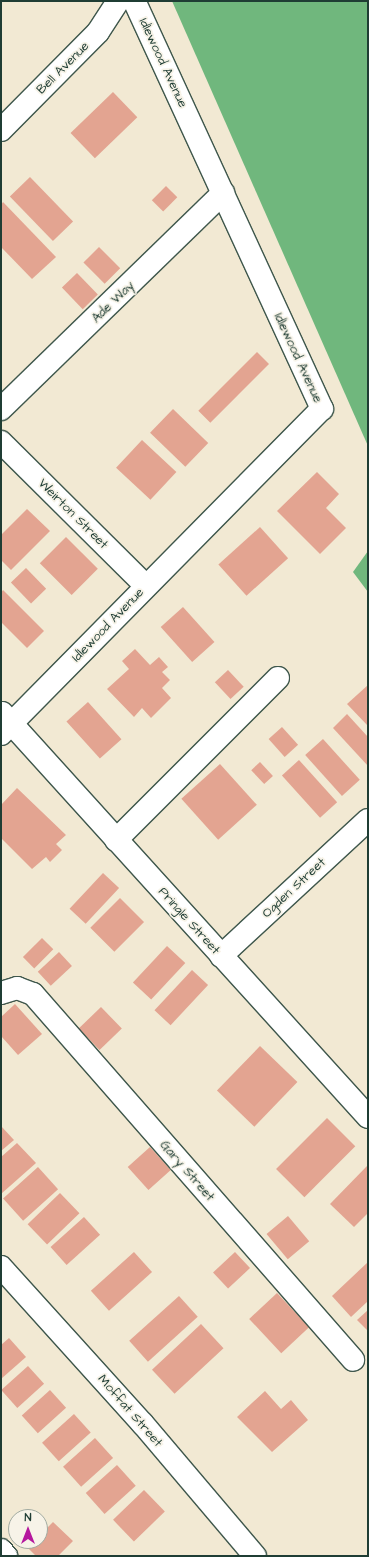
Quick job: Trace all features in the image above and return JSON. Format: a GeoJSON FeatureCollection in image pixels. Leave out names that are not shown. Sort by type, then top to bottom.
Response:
{"type":"FeatureCollection","features":[{"type":"Feature","properties":{"kind":"street","name":"Bell Avenue"},"geometry":{"type":"LineString","coordinates":[[1,130],[98,32],[118,1]]}},
{"type":"Feature","properties":{"kind":"street","name":"Idlewood Avenue"},"geometry":{"type":"LineString","coordinates":[[4,723],[146,586],[322,409],[134,1]]}},
{"type":"Feature","properties":{"kind":"street","name":"Ade Way"},"geometry":{"type":"LineString","coordinates":[[1,408],[222,193]]}},
{"type":"Feature","properties":{"kind":"street","name":"Weirton Street"},"geometry":{"type":"LineString","coordinates":[[1,442],[146,586]]}},
{"type":"Feature","properties":{"kind":"street"},"geometry":{"type":"LineString","coordinates":[[116,840],[278,678]]}},
{"type":"Feature","properties":{"kind":"street","name":"Pringle Street"},"geometry":{"type":"LineString","coordinates":[[4,723],[116,840],[368,1117]]}},
{"type":"Feature","properties":{"kind":"street","name":"Ogden Street"},"geometry":{"type":"LineString","coordinates":[[221,956],[368,820]]}},
{"type":"Feature","properties":{"kind":"street","name":"Gary Street"},"geometry":{"type":"LineString","coordinates":[[9,991],[33,994],[353,1360]]}},
{"type":"Feature","properties":{"kind":"street","name":"Moffat Street"},"geometry":{"type":"LineString","coordinates":[[1,1268],[143,1424],[255,1556]]}},
{"type":"Feature","properties":{"kind":"street"},"geometry":{"type":"LineString","coordinates":[[1,1550],[6,1556]]}},
{"type":"Feature","properties":{"kind":"green space"},"geometry":{"type":"Polygon","coordinates":[[[172,1],[368,1],[368,446],[172,1]]]}},
{"type":"Feature","properties":{"kind":"green space"},"geometry":{"type":"Polygon","coordinates":[[[368,551],[368,592],[353,572],[368,551]]]}},
{"type":"Feature","properties":{"kind":"building"},"geometry":{"type":"Polygon","coordinates":[[[113,92],[137,117],[95,158],[71,133],[113,92]]]}},
{"type":"Feature","properties":{"kind":"building"},"geometry":{"type":"Polygon","coordinates":[[[30,177],[73,222],[53,241],[10,196],[30,177]]]}},
{"type":"Feature","properties":{"kind":"building"},"geometry":{"type":"Polygon","coordinates":[[[166,186],[177,197],[163,211],[152,200],[166,186]]]}},
{"type":"Feature","properties":{"kind":"building"},"geometry":{"type":"Polygon","coordinates":[[[3,202],[56,257],[32,279],[1,247],[1,205],[3,202]]]}},
{"type":"Feature","properties":{"kind":"building"},"geometry":{"type":"Polygon","coordinates":[[[99,247],[120,268],[105,284],[83,263],[99,247]]]}},
{"type":"Feature","properties":{"kind":"building"},"geometry":{"type":"Polygon","coordinates":[[[77,273],[98,295],[83,309],[62,288],[77,273]]]}},
{"type":"Feature","properties":{"kind":"building"},"geometry":{"type":"Polygon","coordinates":[[[257,352],[269,364],[210,423],[198,411],[257,352]]]}},
{"type":"Feature","properties":{"kind":"building"},"geometry":{"type":"Polygon","coordinates":[[[173,409],[208,443],[185,467],[150,433],[173,409]]]}},
{"type":"Feature","properties":{"kind":"building"},"geometry":{"type":"Polygon","coordinates":[[[142,440],[176,472],[150,500],[116,468],[142,440]]]}},
{"type":"Feature","properties":{"kind":"building"},"geometry":{"type":"Polygon","coordinates":[[[317,472],[339,494],[326,508],[346,528],[320,554],[277,511],[317,472]]]}},
{"type":"Feature","properties":{"kind":"building"},"geometry":{"type":"Polygon","coordinates":[[[27,509],[50,531],[11,570],[1,560],[1,535],[27,509]]]}},
{"type":"Feature","properties":{"kind":"building"},"geometry":{"type":"Polygon","coordinates":[[[260,527],[288,558],[246,596],[218,564],[260,527]]]}},
{"type":"Feature","properties":{"kind":"building"},"geometry":{"type":"Polygon","coordinates":[[[66,537],[98,569],[72,595],[40,563],[66,537]]]}},
{"type":"Feature","properties":{"kind":"building"},"geometry":{"type":"Polygon","coordinates":[[[26,568],[46,589],[31,603],[11,583],[26,568]]]}},
{"type":"Feature","properties":{"kind":"building"},"geometry":{"type":"Polygon","coordinates":[[[3,590],[44,631],[27,648],[1,622],[1,593],[3,590]]]}},
{"type":"Feature","properties":{"kind":"building"},"geometry":{"type":"Polygon","coordinates":[[[183,607],[214,642],[192,662],[161,627],[183,607]]]}},
{"type":"Feature","properties":{"kind":"building"},"geometry":{"type":"Polygon","coordinates":[[[135,649],[150,665],[159,657],[168,667],[162,672],[170,680],[162,688],[171,698],[151,718],[142,708],[134,717],[107,689],[129,669],[122,661],[135,649]]]}},
{"type":"Feature","properties":{"kind":"building"},"geometry":{"type":"Polygon","coordinates":[[[228,670],[244,687],[231,699],[215,682],[228,670]]]}},
{"type":"Feature","properties":{"kind":"building"},"geometry":{"type":"Polygon","coordinates":[[[368,685],[368,726],[347,704],[368,685]]]}},
{"type":"Feature","properties":{"kind":"building"},"geometry":{"type":"Polygon","coordinates":[[[88,702],[121,739],[100,759],[66,721],[88,702]]]}},
{"type":"Feature","properties":{"kind":"building"},"geometry":{"type":"Polygon","coordinates":[[[347,714],[368,737],[368,766],[333,728],[347,714]]]}},
{"type":"Feature","properties":{"kind":"building"},"geometry":{"type":"Polygon","coordinates":[[[282,727],[298,745],[285,757],[269,739],[282,727]]]}},
{"type":"Feature","properties":{"kind":"building"},"geometry":{"type":"Polygon","coordinates":[[[323,739],[360,780],[342,796],[305,755],[323,739]]]}},
{"type":"Feature","properties":{"kind":"building"},"geometry":{"type":"Polygon","coordinates":[[[299,760],[337,802],[320,818],[282,775],[299,760]]]}},
{"type":"Feature","properties":{"kind":"building"},"geometry":{"type":"Polygon","coordinates":[[[260,762],[273,776],[264,784],[251,770],[260,762]]]}},
{"type":"Feature","properties":{"kind":"building"},"geometry":{"type":"Polygon","coordinates":[[[220,764],[257,805],[218,840],[181,799],[220,764]]]}},
{"type":"Feature","properties":{"kind":"building"},"geometry":{"type":"Polygon","coordinates":[[[17,788],[66,835],[56,844],[62,850],[50,862],[46,857],[32,869],[1,838],[1,805],[17,788]]]}},
{"type":"Feature","properties":{"kind":"building"},"geometry":{"type":"Polygon","coordinates":[[[103,873],[119,888],[86,924],[70,909],[103,873]]]}},
{"type":"Feature","properties":{"kind":"building"},"geometry":{"type":"Polygon","coordinates":[[[120,898],[144,922],[114,952],[90,928],[120,898]]]}},
{"type":"Feature","properties":{"kind":"building"},"geometry":{"type":"Polygon","coordinates":[[[42,938],[53,949],[34,968],[23,957],[42,938]]]}},
{"type":"Feature","properties":{"kind":"building"},"geometry":{"type":"Polygon","coordinates":[[[167,946],[185,963],[151,1000],[133,983],[167,946]]]}},
{"type":"Feature","properties":{"kind":"building"},"geometry":{"type":"Polygon","coordinates":[[[59,952],[72,966],[51,986],[38,972],[59,952]]]}},
{"type":"Feature","properties":{"kind":"building"},"geometry":{"type":"Polygon","coordinates":[[[192,970],[208,985],[171,1025],[154,1010],[192,970]]]}},
{"type":"Feature","properties":{"kind":"building"},"geometry":{"type":"Polygon","coordinates":[[[15,1004],[42,1034],[18,1055],[1,1036],[1,1017],[15,1004]]]}},
{"type":"Feature","properties":{"kind":"building"},"geometry":{"type":"Polygon","coordinates":[[[101,1007],[122,1029],[100,1050],[79,1029],[101,1007]]]}},
{"type":"Feature","properties":{"kind":"building"},"geometry":{"type":"Polygon","coordinates":[[[260,1046],[297,1082],[254,1127],[217,1091],[260,1046]]]}},
{"type":"Feature","properties":{"kind":"building"},"geometry":{"type":"Polygon","coordinates":[[[327,1118],[355,1146],[304,1197],[276,1169],[327,1118]]]}},
{"type":"Feature","properties":{"kind":"building"},"geometry":{"type":"Polygon","coordinates":[[[1,1126],[14,1140],[1,1151],[1,1126]]]}},
{"type":"Feature","properties":{"kind":"building"},"geometry":{"type":"Polygon","coordinates":[[[17,1143],[36,1163],[1,1194],[1,1157],[17,1143]]]}},
{"type":"Feature","properties":{"kind":"building"},"geometry":{"type":"Polygon","coordinates":[[[150,1147],[171,1170],[148,1190],[128,1167],[150,1147]]]}},
{"type":"Feature","properties":{"kind":"building"},"geometry":{"type":"Polygon","coordinates":[[[367,1166],[368,1213],[354,1227],[330,1204],[367,1166]]]}},
{"type":"Feature","properties":{"kind":"building"},"geometry":{"type":"Polygon","coordinates":[[[38,1167],[58,1189],[23,1221],[3,1198],[38,1167]]]}},
{"type":"Feature","properties":{"kind":"building"},"geometry":{"type":"Polygon","coordinates":[[[60,1193],[79,1213],[47,1244],[28,1224],[60,1193]]]}},
{"type":"Feature","properties":{"kind":"building"},"geometry":{"type":"Polygon","coordinates":[[[288,1216],[309,1241],[288,1259],[267,1234],[288,1216]]]}},
{"type":"Feature","properties":{"kind":"building"},"geometry":{"type":"Polygon","coordinates":[[[84,1217],[100,1235],[67,1265],[51,1247],[84,1217]]]}},
{"type":"Feature","properties":{"kind":"building"},"geometry":{"type":"Polygon","coordinates":[[[134,1252],[152,1272],[109,1311],[91,1291],[134,1252]]]}},
{"type":"Feature","properties":{"kind":"building"},"geometry":{"type":"Polygon","coordinates":[[[235,1252],[250,1268],[228,1289],[213,1272],[235,1252]]]}},
{"type":"Feature","properties":{"kind":"building"},"geometry":{"type":"Polygon","coordinates":[[[368,1262],[368,1301],[351,1317],[332,1296],[368,1262]]]}},
{"type":"Feature","properties":{"kind":"building"},"geometry":{"type":"Polygon","coordinates":[[[277,1293],[309,1327],[281,1353],[249,1319],[277,1293]]]}},
{"type":"Feature","properties":{"kind":"building"},"geometry":{"type":"Polygon","coordinates":[[[179,1296],[198,1317],[148,1362],[129,1341],[179,1296]]]}},
{"type":"Feature","properties":{"kind":"building"},"geometry":{"type":"Polygon","coordinates":[[[368,1310],[368,1331],[357,1320],[368,1310]]]}},
{"type":"Feature","properties":{"kind":"building"},"geometry":{"type":"Polygon","coordinates":[[[201,1324],[224,1348],[175,1394],[152,1370],[201,1324]]]}},
{"type":"Feature","properties":{"kind":"building"},"geometry":{"type":"Polygon","coordinates":[[[9,1338],[26,1357],[1,1379],[1,1345],[9,1338]]]}},
{"type":"Feature","properties":{"kind":"building"},"geometry":{"type":"Polygon","coordinates":[[[28,1366],[44,1384],[17,1408],[1,1390],[28,1366]]]}},
{"type":"Feature","properties":{"kind":"building"},"geometry":{"type":"Polygon","coordinates":[[[50,1390],[66,1408],[38,1433],[22,1415],[50,1390]]]}},
{"type":"Feature","properties":{"kind":"building"},"geometry":{"type":"Polygon","coordinates":[[[265,1391],[281,1409],[291,1400],[308,1420],[272,1452],[237,1417],[265,1391]]]}},
{"type":"Feature","properties":{"kind":"building"},"geometry":{"type":"Polygon","coordinates":[[[74,1414],[91,1433],[59,1461],[42,1443],[74,1414]]]}},
{"type":"Feature","properties":{"kind":"building"},"geometry":{"type":"Polygon","coordinates":[[[95,1438],[113,1458],[81,1487],[63,1467],[95,1438]]]}},
{"type":"Feature","properties":{"kind":"building"},"geometry":{"type":"Polygon","coordinates":[[[117,1465],[136,1486],[105,1514],[86,1493],[117,1465]]]}},
{"type":"Feature","properties":{"kind":"building"},"geometry":{"type":"Polygon","coordinates":[[[144,1490],[165,1512],[134,1541],[113,1520],[144,1490]]]}},
{"type":"Feature","properties":{"kind":"building"},"geometry":{"type":"Polygon","coordinates":[[[53,1522],[73,1541],[58,1556],[36,1556],[29,1549],[48,1549],[48,1527],[53,1522]]]}}]}
